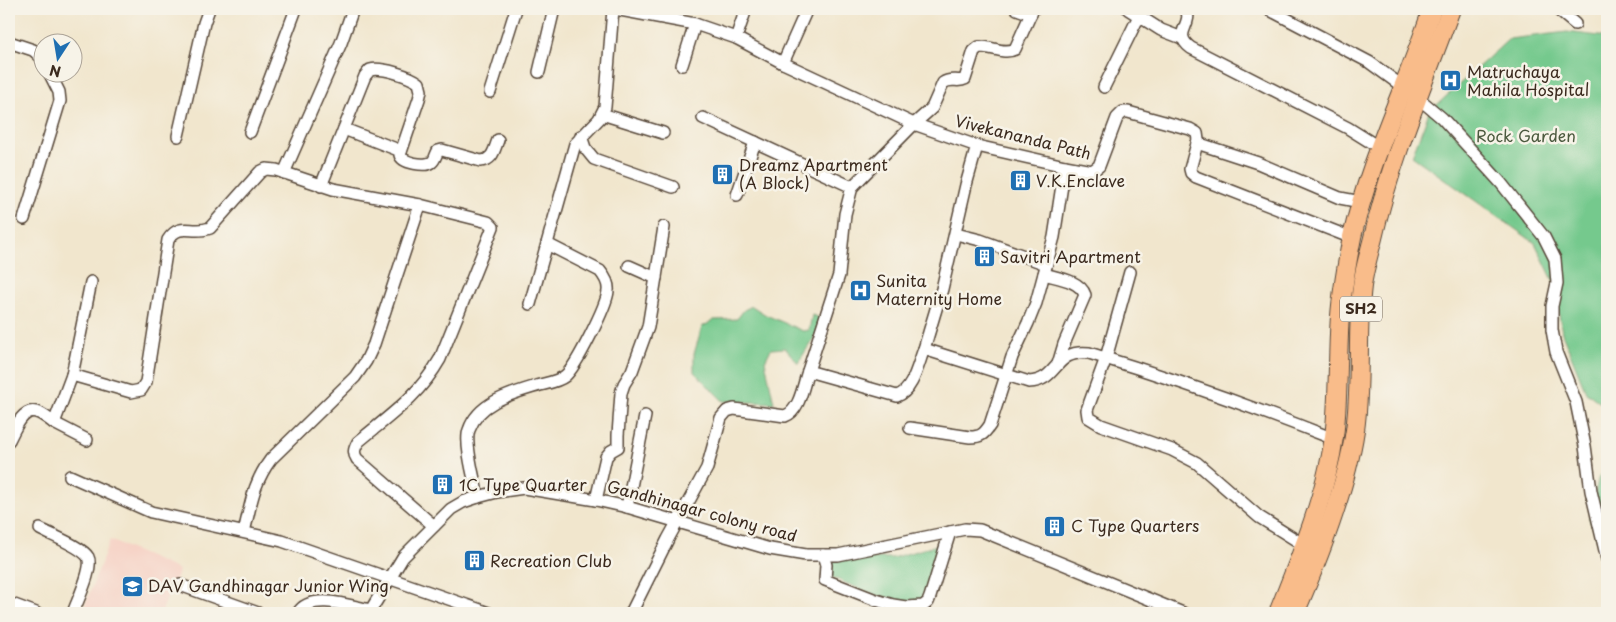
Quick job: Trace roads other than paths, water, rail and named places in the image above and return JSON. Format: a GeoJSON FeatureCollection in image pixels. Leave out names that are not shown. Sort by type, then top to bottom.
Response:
{"type":"FeatureCollection","features":[{"type":"Feature","properties":{"kind":"main road","name":"SH2"},"geometry":{"type":"LineString","coordinates":[[1295,613],[1321,550],[1348,462],[1355,430],[1362,285],[1432,9]]}},
{"type":"Feature","properties":{"kind":"main road","name":"SH2"},"geometry":{"type":"LineString","coordinates":[[1278,613],[1304,545],[1326,474],[1334,439],[1340,316],[1352,238],[1361,202],[1380,148],[1451,9]]}},
{"type":"Feature","properties":{"kind":"street"},"geometry":{"type":"LineString","coordinates":[[178,136],[204,23],[209,9]]}},
{"type":"Feature","properties":{"kind":"street"},"geometry":{"type":"LineString","coordinates":[[250,132],[296,9]]}},
{"type":"Feature","properties":{"kind":"street"},"geometry":{"type":"LineString","coordinates":[[284,173],[341,43],[353,9]]}},
{"type":"Feature","properties":{"kind":"street"},"geometry":{"type":"LineString","coordinates":[[490,92],[516,9]]}},
{"type":"Feature","properties":{"kind":"street"},"geometry":{"type":"LineString","coordinates":[[539,72],[554,9]]}},
{"type":"Feature","properties":{"kind":"street"},"geometry":{"type":"LineString","coordinates":[[530,304],[575,144],[598,120],[605,107],[614,9]]}},
{"type":"Feature","properties":{"kind":"street","name":"Vivekananda Path"},"geometry":{"type":"LineString","coordinates":[[614,9],[695,24],[736,38],[783,63],[914,124],[977,146],[1086,171],[1096,170],[1102,161],[1117,118],[1123,112],[1194,130],[1198,136],[1197,143]]}},
{"type":"Feature","properties":{"kind":"street"},"geometry":{"type":"LineString","coordinates":[[736,38],[746,9]]}},
{"type":"Feature","properties":{"kind":"street"},"geometry":{"type":"LineString","coordinates":[[783,63],[807,9]]}},
{"type":"Feature","properties":{"kind":"street"},"geometry":{"type":"LineString","coordinates":[[632,613],[677,521],[707,468],[721,418],[727,412],[734,409],[785,416],[791,414],[796,407],[839,275],[845,214],[852,187],[932,108],[943,83],[951,79],[961,81],[965,79],[974,52],[979,47],[987,46],[1010,52],[1014,49],[1032,11],[1017,9]]}},
{"type":"Feature","properties":{"kind":"street"},"geometry":{"type":"LineString","coordinates":[[1128,9],[1161,30],[1182,38]]}},
{"type":"Feature","properties":{"kind":"street"},"geometry":{"type":"LineString","coordinates":[[1186,9],[1188,20],[1182,38],[1185,44],[1348,128],[1380,148]]}},
{"type":"Feature","properties":{"kind":"street"},"geometry":{"type":"LineString","coordinates":[[1268,9],[1285,13],[1369,62],[1442,118],[1501,183],[1544,237],[1554,259],[1557,283],[1552,306],[1554,345],[1576,402],[1591,491],[1607,559]]}},
{"type":"Feature","properties":{"kind":"street"},"geometry":{"type":"LineString","coordinates":[[1557,9],[1575,24]]}},
{"type":"Feature","properties":{"kind":"street"},"geometry":{"type":"LineString","coordinates":[[1104,87],[1139,16]]}},
{"type":"Feature","properties":{"kind":"street"},"geometry":{"type":"LineString","coordinates":[[682,65],[695,24]]}},
{"type":"Feature","properties":{"kind":"street"},"geometry":{"type":"LineString","coordinates":[[9,42],[32,50]]}},
{"type":"Feature","properties":{"kind":"street"},"geometry":{"type":"LineString","coordinates":[[320,186],[365,76],[370,70],[376,68],[414,79],[420,83],[421,91],[400,155],[404,161],[431,163],[438,151],[442,150],[480,161],[486,160],[491,157],[498,140]]}},
{"type":"Feature","properties":{"kind":"street"},"geometry":{"type":"LineString","coordinates":[[24,219],[60,101],[59,92],[54,82]]}},
{"type":"Feature","properties":{"kind":"street"},"geometry":{"type":"LineString","coordinates":[[602,114],[663,133]]}},
{"type":"Feature","properties":{"kind":"street"},"geometry":{"type":"LineString","coordinates":[[703,118],[852,187]]}},
{"type":"Feature","properties":{"kind":"street"},"geometry":{"type":"LineString","coordinates":[[344,129],[401,151]]}},
{"type":"Feature","properties":{"kind":"street"},"geometry":{"type":"LineString","coordinates":[[581,136],[585,148],[594,159],[672,187]]}},
{"type":"Feature","properties":{"kind":"street"},"geometry":{"type":"LineString","coordinates":[[736,195],[755,142]]}},
{"type":"Feature","properties":{"kind":"street"},"geometry":{"type":"LineString","coordinates":[[1352,238],[1196,177],[1190,169],[1197,143],[1258,163],[1332,195],[1361,202]]}},
{"type":"Feature","properties":{"kind":"street"},"geometry":{"type":"LineString","coordinates":[[808,371],[897,396],[904,394],[909,387],[924,349],[942,289],[977,146]]}},
{"type":"Feature","properties":{"kind":"street"},"geometry":{"type":"LineString","coordinates":[[910,428],[970,438],[985,434],[990,425],[1012,357],[1028,323],[1045,269],[1055,228],[1065,166]]}},
{"type":"Feature","properties":{"kind":"street"},"geometry":{"type":"LineString","coordinates":[[72,375],[131,392],[141,390],[146,382],[168,240],[173,233],[181,230],[202,231],[210,228],[260,172],[266,169],[349,193],[420,205],[488,222],[493,230],[440,359],[432,373],[410,399],[358,442],[354,448],[354,454],[357,459],[374,476],[434,526]]}},
{"type":"Feature","properties":{"kind":"street"},"geometry":{"type":"LineString","coordinates":[[244,532],[254,489],[261,473],[271,459],[355,377],[366,361],[374,344],[420,205]]}},
{"type":"Feature","properties":{"kind":"street"},"geometry":{"type":"LineString","coordinates":[[596,500],[606,457],[610,451],[618,447],[621,393],[645,339],[648,327],[664,227]]}},
{"type":"Feature","properties":{"kind":"street"},"geometry":{"type":"LineString","coordinates":[[956,234],[980,240],[1073,282],[1083,290],[1085,295],[1064,344],[1058,364]]}},
{"type":"Feature","properties":{"kind":"street"},"geometry":{"type":"LineString","coordinates":[[478,497],[467,440],[468,430],[473,421],[489,404],[501,398],[565,376],[578,357],[606,301],[608,290],[606,279],[600,271],[547,244]]}},
{"type":"Feature","properties":{"kind":"street"},"geometry":{"type":"LineString","coordinates":[[628,266],[656,278]]}},
{"type":"Feature","properties":{"kind":"street"},"geometry":{"type":"LineString","coordinates":[[1130,272],[1106,358],[1087,410],[1088,417],[1101,425],[1172,450],[1197,463],[1259,517],[1304,545]]}},
{"type":"Feature","properties":{"kind":"street"},"geometry":{"type":"LineString","coordinates":[[54,422],[72,375],[91,282]]}},
{"type":"Feature","properties":{"kind":"street"},"geometry":{"type":"LineString","coordinates":[[924,349],[1029,382],[1037,382],[1044,379],[1070,353],[1089,352],[1264,411],[1334,439]]}},
{"type":"Feature","properties":{"kind":"street"},"geometry":{"type":"LineString","coordinates":[[9,440],[22,417],[29,412],[36,412],[87,440]]}},
{"type":"Feature","properties":{"kind":"street"},"geometry":{"type":"LineString","coordinates":[[627,507],[645,416]]}},
{"type":"Feature","properties":{"kind":"street"},"geometry":{"type":"LineString","coordinates":[[70,476],[151,512],[244,532],[304,548],[389,579],[460,608],[489,613]]}},
{"type":"Feature","properties":{"kind":"street","name":"Gandhinagar colony road"},"geometry":{"type":"LineString","coordinates":[[369,611],[403,557],[451,509],[463,502],[478,497],[524,488],[627,507],[770,549],[806,555],[838,555],[965,529],[980,530],[1183,613]]}},
{"type":"Feature","properties":{"kind":"street"},"geometry":{"type":"LineString","coordinates":[[40,529],[80,550],[87,556],[90,564],[88,573],[73,613]]}},
{"type":"Feature","properties":{"kind":"street"},"geometry":{"type":"LineString","coordinates":[[823,555],[826,565],[825,580],[876,600],[906,607],[923,606],[930,597],[950,532]]}},
{"type":"Feature","properties":{"kind":"street"},"geometry":{"type":"LineString","coordinates":[[180,585],[258,613]]}},
{"type":"Feature","properties":{"kind":"street"},"geometry":{"type":"LineString","coordinates":[[298,613],[309,603],[321,601],[369,611]]}},
{"type":"Feature","properties":{"kind":"street"},"geometry":{"type":"LineString","coordinates":[[9,604],[36,613]]}},
{"type":"Feature","properties":{"kind":"place","name":"Matruchaya Mahila Hospital"},"geometry":{"type":"Point","coordinates":[1451,81]}},
{"type":"Feature","properties":{"kind":"place","name":"Dreamz Apartment (A Block)"},"geometry":{"type":"Point","coordinates":[723,174]}},
{"type":"Feature","properties":{"kind":"place","name":"V.K.Enclave"},"geometry":{"type":"Point","coordinates":[1020,181]}},
{"type":"Feature","properties":{"kind":"place","name":"Savitri Apartment"},"geometry":{"type":"Point","coordinates":[984,257]}},
{"type":"Feature","properties":{"kind":"place","name":"Sunita Maternity Home"},"geometry":{"type":"Point","coordinates":[860,290]}},
{"type":"Feature","properties":{"kind":"place","name":"1C Type Quarter"},"geometry":{"type":"Point","coordinates":[443,485]}},
{"type":"Feature","properties":{"kind":"place","name":"C Type Quarters"},"geometry":{"type":"Point","coordinates":[1055,526]}},
{"type":"Feature","properties":{"kind":"place","name":"Recreation Club"},"geometry":{"type":"Point","coordinates":[474,561]}},
{"type":"Feature","properties":{"kind":"place","name":"DAV Gandhinagar Junior Wing"},"geometry":{"type":"Point","coordinates":[132,586]}},
{"type":"Feature","properties":{"kind":"park label","name":"Rock Garden"},"geometry":{"type":"Point","coordinates":[1526,136]}}]}
